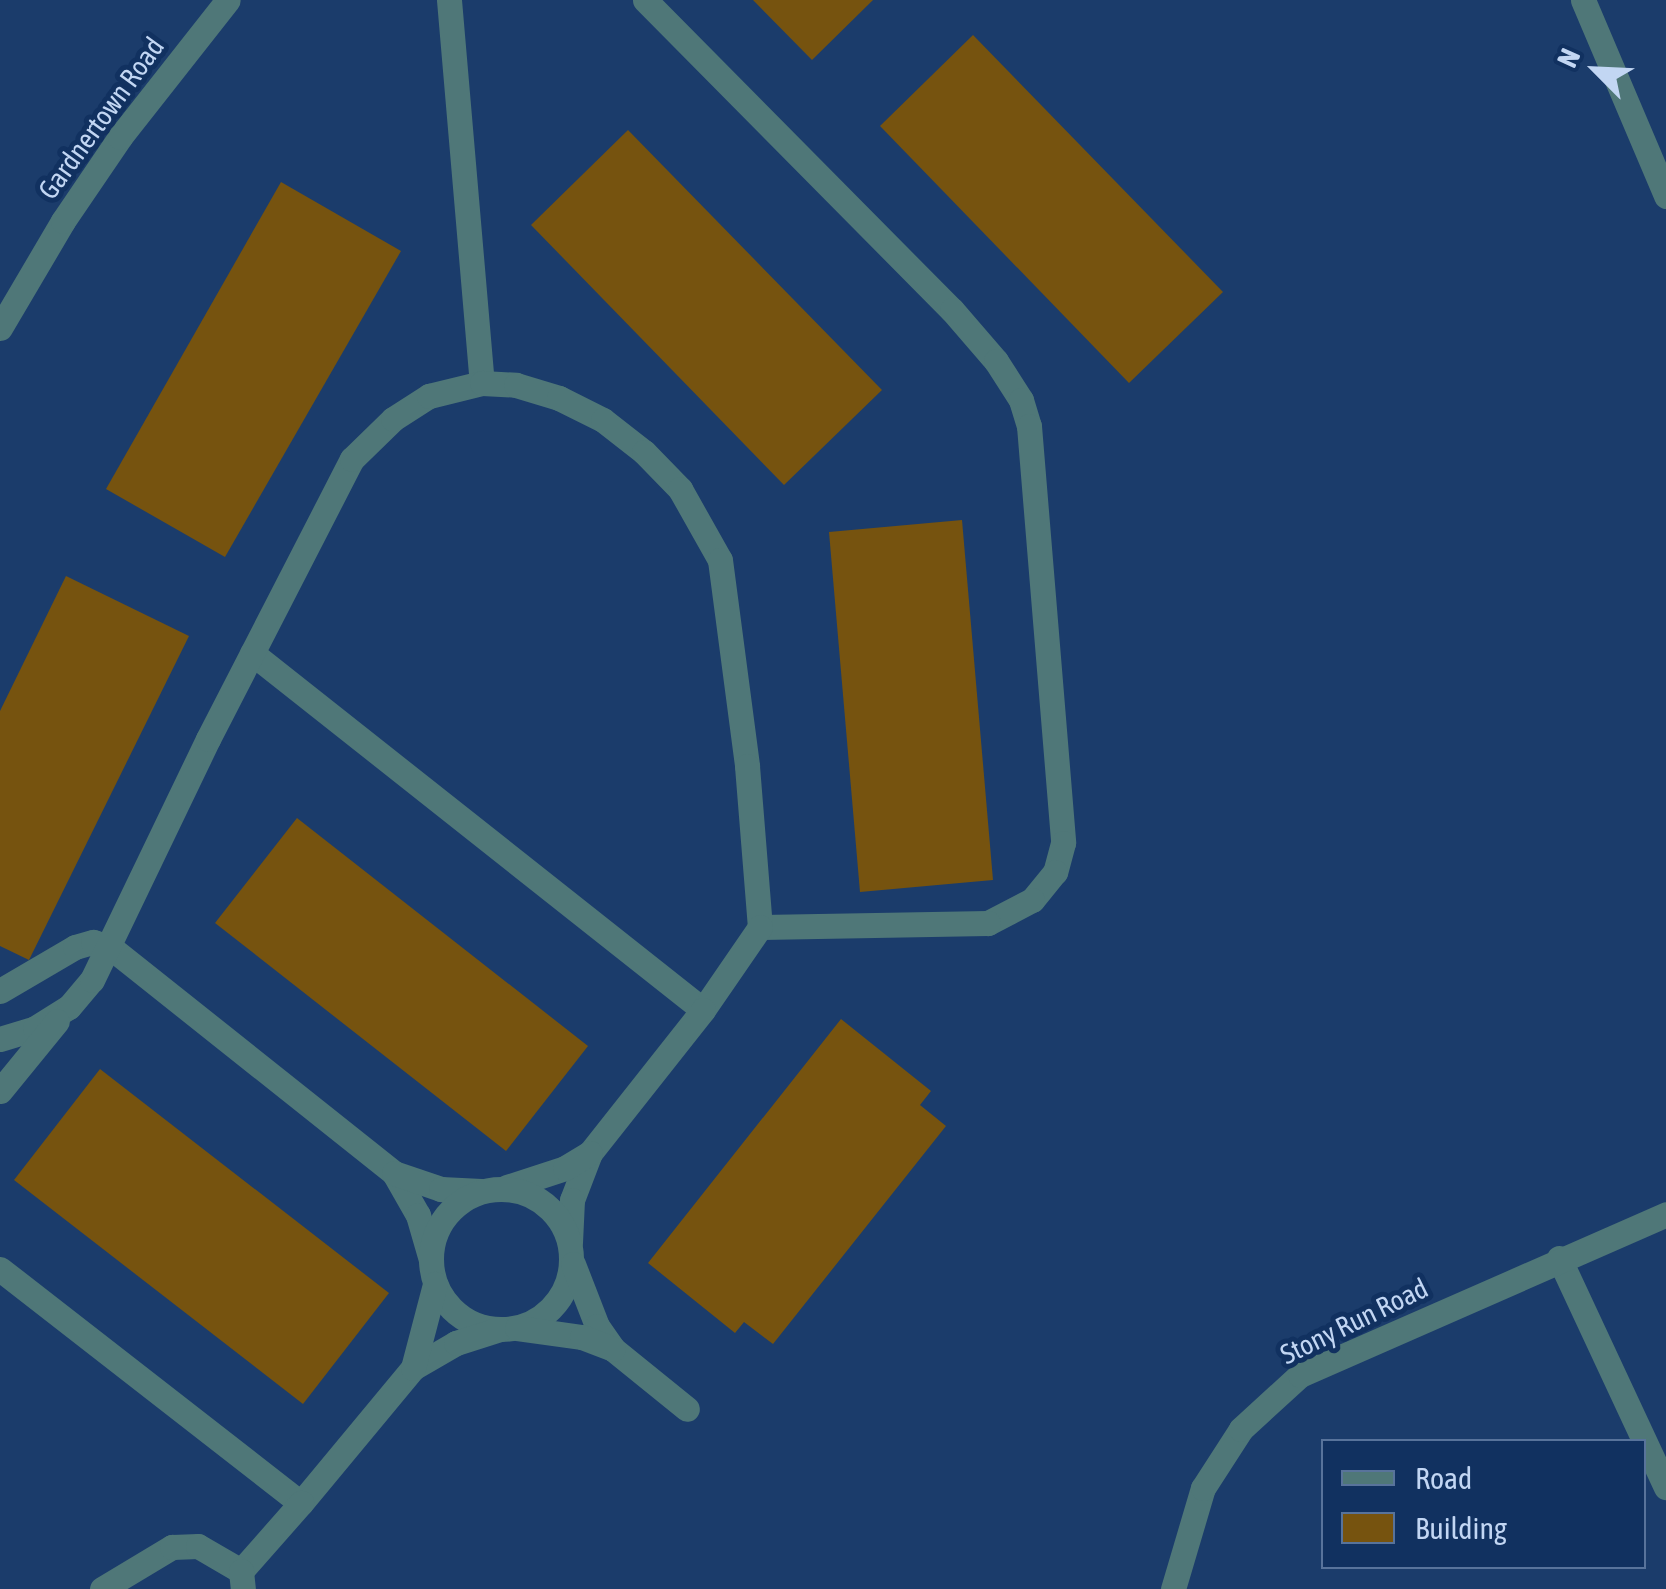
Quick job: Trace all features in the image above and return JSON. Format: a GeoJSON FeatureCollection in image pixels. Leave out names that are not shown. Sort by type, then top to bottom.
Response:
{"type":"FeatureCollection","features":[{"type":"Feature","properties":{"kind":"street","name":"Gardnertown Road"},"geometry":{"type":"LineString","coordinates":[[4,311],[133,118],[228,0]]}},
{"type":"Feature","properties":{"kind":"street"},"geometry":{"type":"LineString","coordinates":[[449,0],[482,383]]}},
{"type":"Feature","properties":{"kind":"street"},"geometry":{"type":"LineString","coordinates":[[645,0],[952,310],[996,361],[1021,400],[1029,426],[1063,843],[1055,872],[1032,900],[988,923],[760,927]]}},
{"type":"Feature","properties":{"kind":"street"},"geometry":{"type":"LineString","coordinates":[[1583,0],[1666,196]]}},
{"type":"Feature","properties":{"kind":"street"},"geometry":{"type":"LineString","coordinates":[[0,1090],[92,980],[352,459],[394,419],[429,396],[482,383],[516,385],[559,398],[603,420],[680,489],[720,560],[731,619],[760,927],[702,1010],[590,1154],[572,1200],[566,1287],[554,1306],[535,1321],[456,1343],[413,1368],[242,1580],[198,1546],[172,1547],[102,1589]]}},
{"type":"Feature","properties":{"kind":"street"},"geometry":{"type":"LineString","coordinates":[[252,653],[702,1010]]}},
{"type":"Feature","properties":{"kind":"street"},"geometry":{"type":"LineString","coordinates":[[0,990],[75,947],[93,942],[110,947],[394,1173],[441,1189],[528,1194],[547,1205],[571,1251],[597,1326],[613,1349],[687,1409]]}},
{"type":"Feature","properties":{"kind":"street"},"geometry":{"type":"LineString","coordinates":[[0,1039],[35,1028],[69,1007]]}},
{"type":"Feature","properties":{"kind":"street"},"geometry":{"type":"LineString","coordinates":[[413,1368],[433,1272],[434,1236],[446,1215],[493,1190],[566,1168],[590,1154]]}},
{"type":"Feature","properties":{"kind":"street"},"geometry":{"type":"LineString","coordinates":[[394,1173],[418,1216],[433,1272],[447,1305],[466,1320],[582,1337],[613,1349]]}},
{"type":"Feature","properties":{"kind":"street","name":"Stony Run Road"},"geometry":{"type":"LineString","coordinates":[[1173,1589],[1202,1488],[1241,1429],[1300,1375],[1666,1214]]}},
{"type":"Feature","properties":{"kind":"street"},"geometry":{"type":"LineString","coordinates":[[1559,1258],[1644,1439]]}},
{"type":"Feature","properties":{"kind":"street"},"geometry":{"type":"LineString","coordinates":[[0,1269],[301,1503]]}},
{"type":"Feature","properties":{"kind":"street"},"geometry":{"type":"LineString","coordinates":[[1646,1444],[1666,1487]]}},
{"type":"Feature","properties":{"kind":"building"},"geometry":{"type":"Polygon","coordinates":[[[753,0],[873,0],[812,60],[753,0]]]}},
{"type":"Feature","properties":{"kind":"building"},"geometry":{"type":"Polygon","coordinates":[[[973,35],[1223,292],[1129,383],[880,126],[973,35]]]}},
{"type":"Feature","properties":{"kind":"building"},"geometry":{"type":"Polygon","coordinates":[[[628,130],[882,390],[784,485],[531,225],[628,130]]]}},
{"type":"Feature","properties":{"kind":"building"},"geometry":{"type":"Polygon","coordinates":[[[281,182],[401,251],[225,557],[106,489],[281,182]]]}},
{"type":"Feature","properties":{"kind":"building"},"geometry":{"type":"Polygon","coordinates":[[[962,520],[993,880],[860,892],[829,532],[962,520]]]}},
{"type":"Feature","properties":{"kind":"building"},"geometry":{"type":"Polygon","coordinates":[[[66,576],[189,636],[29,960],[0,946],[0,711],[66,576]]]}},
{"type":"Feature","properties":{"kind":"building"},"geometry":{"type":"Polygon","coordinates":[[[297,818],[588,1046],[506,1151],[215,923],[297,818]]]}},
{"type":"Feature","properties":{"kind":"building"},"geometry":{"type":"Polygon","coordinates":[[[841,1019],[931,1091],[920,1105],[946,1126],[773,1344],[744,1322],[735,1333],[648,1263],[841,1019]]]}},
{"type":"Feature","properties":{"kind":"building"},"geometry":{"type":"Polygon","coordinates":[[[100,1069],[389,1293],[303,1404],[14,1180],[100,1069]]]}}]}
